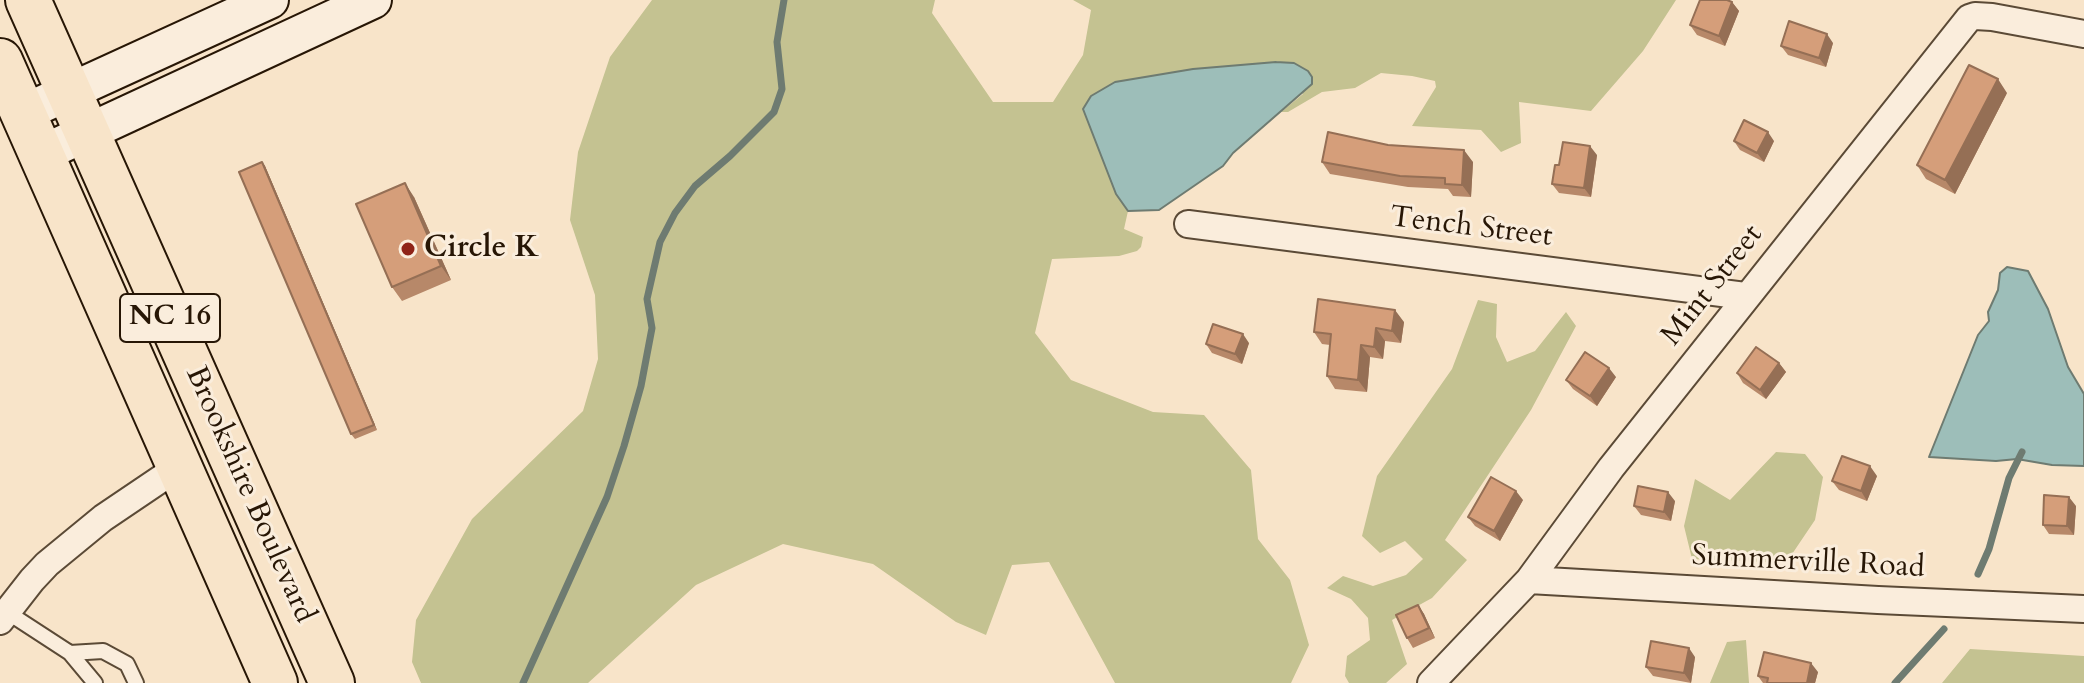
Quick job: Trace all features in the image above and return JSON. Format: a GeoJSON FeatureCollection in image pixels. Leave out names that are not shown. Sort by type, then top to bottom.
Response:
{"type":"FeatureCollection","features":[{"type":"Feature","properties":{"kind":"highway","name":"Brookshire Boulevard"},"geometry":{"type":"LineString","coordinates":[[28,0],[332,683]]}},
{"type":"Feature","properties":{"kind":"highway","name":"Brookshire Boulevard"},"geometry":{"type":"LineString","coordinates":[[9,89],[41,154],[275,683]]}},
{"type":"Feature","properties":{"kind":"highway"},"geometry":{"type":"LineString","coordinates":[[88,259],[130,304],[156,371],[182,420],[200,427],[217,423]]}},
{"type":"Feature","properties":{"kind":"highway"},"geometry":{"type":"LineString","coordinates":[[180,466],[206,484],[259,605],[309,683]]}},
{"type":"Feature","properties":{"kind":"main road"},"geometry":{"type":"LineString","coordinates":[[9,89],[69,93],[270,0]]}},
{"type":"Feature","properties":{"kind":"main road"},"geometry":{"type":"LineString","coordinates":[[41,154],[373,0]]}},
{"type":"Feature","properties":{"kind":"street","name":"Mint Street"},"geometry":{"type":"LineString","coordinates":[[1431,683],[1529,580],[1611,468],[1745,296],[1969,18],[1992,17],[2084,34]]}},
{"type":"Feature","properties":{"kind":"street","name":"Tench Street"},"geometry":{"type":"LineString","coordinates":[[1188,224],[1745,296]]}},
{"type":"Feature","properties":{"kind":"street"},"geometry":{"type":"LineString","coordinates":[[4,616],[47,564],[103,518],[180,466]]}},
{"type":"Feature","properties":{"kind":"street","name":"Summerville Road"},"geometry":{"type":"LineString","coordinates":[[1529,580],[2084,609]]}},
{"type":"Feature","properties":{"kind":"lane"},"geometry":{"type":"LineString","coordinates":[[4,616],[70,653],[95,683]]}},
{"type":"Feature","properties":{"kind":"lane"},"geometry":{"type":"LineString","coordinates":[[70,653],[103,651],[127,664],[136,683]]}},
{"type":"Feature","properties":{"kind":"shaded area"},"geometry":{"type":"Polygon","coordinates":[[[652,0],[935,0],[932,13],[993,102],[1053,102],[1083,55],[1091,10],[1073,0],[1676,0],[1643,51],[1591,111],[1519,102],[1521,143],[1501,152],[1481,130],[1412,126],[1436,87],[1435,81],[1412,76],[1381,73],[1355,88],[1322,92],[1288,112],[1281,112],[1303,94],[1276,62],[1193,69],[1115,82],[1091,96],[1116,194],[1128,211],[1124,229],[1143,237],[1141,247],[1119,256],[1052,259],[1035,333],[1071,380],[1153,412],[1204,415],[1251,470],[1258,539],[1290,580],[1309,645],[1291,683],[1115,683],[1049,562],[1012,565],[986,635],[956,622],[873,564],[783,544],[696,585],[588,683],[421,683],[412,662],[416,620],[472,519],[583,411],[598,359],[595,295],[570,220],[578,152],[610,57],[652,0]]]}},
{"type":"Feature","properties":{"kind":"shaded area"},"geometry":{"type":"Polygon","coordinates":[[[1478,300],[1497,304],[1496,337],[1507,362],[1535,351],[1566,312],[1576,326],[1531,410],[1445,540],[1467,560],[1432,598],[1392,620],[1407,664],[1386,683],[1349,683],[1345,676],[1347,656],[1370,640],[1368,618],[1351,599],[1327,588],[1343,576],[1373,586],[1406,575],[1423,559],[1405,541],[1380,553],[1362,536],[1377,476],[1452,369],[1478,300]]]}},
{"type":"Feature","properties":{"kind":"shaded area"},"geometry":{"type":"Polygon","coordinates":[[[1776,452],[1805,454],[1823,477],[1815,520],[1786,563],[1692,559],[1684,526],[1695,479],[1730,500],[1776,452]]]}},
{"type":"Feature","properties":{"kind":"shaded area"},"geometry":{"type":"Polygon","coordinates":[[[1746,640],[1749,683],[1710,683],[1727,642],[1746,640]]]}},
{"type":"Feature","properties":{"kind":"shaded area"},"geometry":{"type":"Polygon","coordinates":[[[1970,649],[2084,656],[2084,683],[1942,683],[1970,649]]]}},
{"type":"Feature","properties":{"kind":"water"},"geometry":{"type":"Polygon","coordinates":[[[1294,63],[1308,71],[1312,84],[1233,153],[1223,166],[1159,210],[1128,211],[1116,194],[1083,109],[1091,96],[1115,82],[1193,69],[1294,63]]]}},
{"type":"Feature","properties":{"kind":"water"},"geometry":{"type":"Polygon","coordinates":[[[2007,267],[2028,271],[2048,309],[2068,367],[2084,394],[2084,466],[2017,459],[1996,461],[1929,457],[1978,335],[1989,321],[1988,312],[1998,290],[2000,273],[2007,267]]]}},
{"type":"Feature","properties":{"kind":"building"},"geometry":{"type":"Polygon","coordinates":[[[1700,0],[1732,2],[1719,36],[1690,25],[1700,0]]]}},
{"type":"Feature","properties":{"kind":"building"},"geometry":{"type":"Polygon","coordinates":[[[1789,21],[1827,34],[1819,58],[1781,46],[1789,21]]]}},
{"type":"Feature","properties":{"kind":"building"},"geometry":{"type":"Polygon","coordinates":[[[1969,65],[1998,79],[1945,180],[1917,165],[1969,65]]]}},
{"type":"Feature","properties":{"kind":"building"},"geometry":{"type":"Polygon","coordinates":[[[1744,120],[1768,132],[1757,153],[1734,141],[1744,120]]]}},
{"type":"Feature","properties":{"kind":"building"},"geometry":{"type":"Polygon","coordinates":[[[1328,132],[1388,145],[1464,150],[1462,185],[1445,184],[1445,178],[1400,176],[1322,162],[1328,132]]]}},
{"type":"Feature","properties":{"kind":"building"},"geometry":{"type":"Polygon","coordinates":[[[1563,142],[1590,146],[1584,188],[1552,184],[1563,142]]]}},
{"type":"Feature","properties":{"kind":"building"},"geometry":{"type":"Polygon","coordinates":[[[262,162],[374,425],[351,434],[239,172],[262,162]]]}},
{"type":"Feature","properties":{"kind":"building","name":"Circle K"},"geometry":{"type":"Polygon","coordinates":[[[405,183],[441,266],[392,287],[356,204],[405,183]]]}},
{"type":"Feature","properties":{"kind":"building"},"geometry":{"type":"Polygon","coordinates":[[[1318,299],[1395,310],[1392,331],[1376,328],[1374,347],[1361,345],[1358,380],[1327,376],[1331,334],[1314,332],[1318,299]]]}},
{"type":"Feature","properties":{"kind":"building"},"geometry":{"type":"Polygon","coordinates":[[[1213,324],[1243,334],[1235,354],[1206,344],[1213,324]]]}},
{"type":"Feature","properties":{"kind":"building"},"geometry":{"type":"Polygon","coordinates":[[[1756,347],[1779,363],[1760,390],[1737,373],[1756,347]]]}},
{"type":"Feature","properties":{"kind":"building"},"geometry":{"type":"Polygon","coordinates":[[[1585,352],[1609,368],[1590,396],[1566,380],[1585,352]]]}},
{"type":"Feature","properties":{"kind":"building"},"geometry":{"type":"Polygon","coordinates":[[[1842,456],[1870,466],[1861,491],[1832,481],[1842,456]]]}},
{"type":"Feature","properties":{"kind":"building"},"geometry":{"type":"Polygon","coordinates":[[[1491,477],[1516,491],[1494,531],[1468,517],[1491,477]]]}},
{"type":"Feature","properties":{"kind":"building"},"geometry":{"type":"Polygon","coordinates":[[[1638,486],[1668,492],[1664,512],[1634,506],[1638,486]]]}},
{"type":"Feature","properties":{"kind":"building"},"geometry":{"type":"Polygon","coordinates":[[[2044,495],[2069,497],[2067,526],[2043,525],[2044,495]]]}},
{"type":"Feature","properties":{"kind":"building"},"geometry":{"type":"Polygon","coordinates":[[[1418,605],[1429,628],[1407,638],[1396,615],[1418,605]]]}},
{"type":"Feature","properties":{"kind":"building"},"geometry":{"type":"Polygon","coordinates":[[[1651,641],[1689,648],[1684,673],[1646,667],[1651,641]]]}},
{"type":"Feature","properties":{"kind":"building"},"geometry":{"type":"Polygon","coordinates":[[[1764,652],[1811,663],[1807,683],[1767,683],[1768,678],[1758,676],[1764,652]]]}},
{"type":"Feature","properties":{"kind":"waterway"},"geometry":{"type":"LineString","coordinates":[[523,683],[607,497],[624,446],[641,386],[652,328],[647,299],[660,242],[675,213],[695,186],[774,112],[782,89],[777,42],[784,0]]}},
{"type":"Feature","properties":{"kind":"waterway"},"geometry":{"type":"LineString","coordinates":[[1978,574],[1989,549],[2009,478],[2022,452]]}},
{"type":"Feature","properties":{"kind":"waterway"},"geometry":{"type":"LineString","coordinates":[[1895,683],[1944,629]]}},
{"type":"Feature","properties":{"kind":"place","name":"Circle K"},"geometry":{"type":"Point","coordinates":[408,249]}}]}
